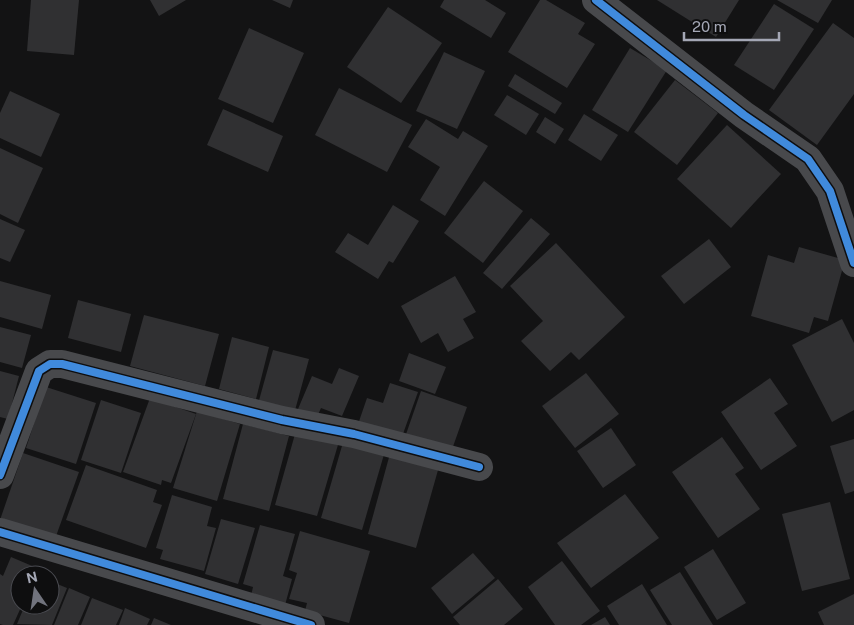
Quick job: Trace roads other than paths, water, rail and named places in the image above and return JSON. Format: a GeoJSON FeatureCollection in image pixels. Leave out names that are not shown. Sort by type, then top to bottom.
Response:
{"type":"FeatureCollection","features":[{"type":"Feature","properties":{"kind":"street"},"geometry":{"type":"LineString","coordinates":[[596,0],[744,115],[808,159],[830,191],[854,263]]}},
{"type":"Feature","properties":{"kind":"street"},"geometry":{"type":"LineString","coordinates":[[0,475],[40,371],[50,364],[62,364],[282,420],[354,434],[478,467]]}},
{"type":"Feature","properties":{"kind":"street"},"geometry":{"type":"LineString","coordinates":[[0,532],[312,625]]}}]}
